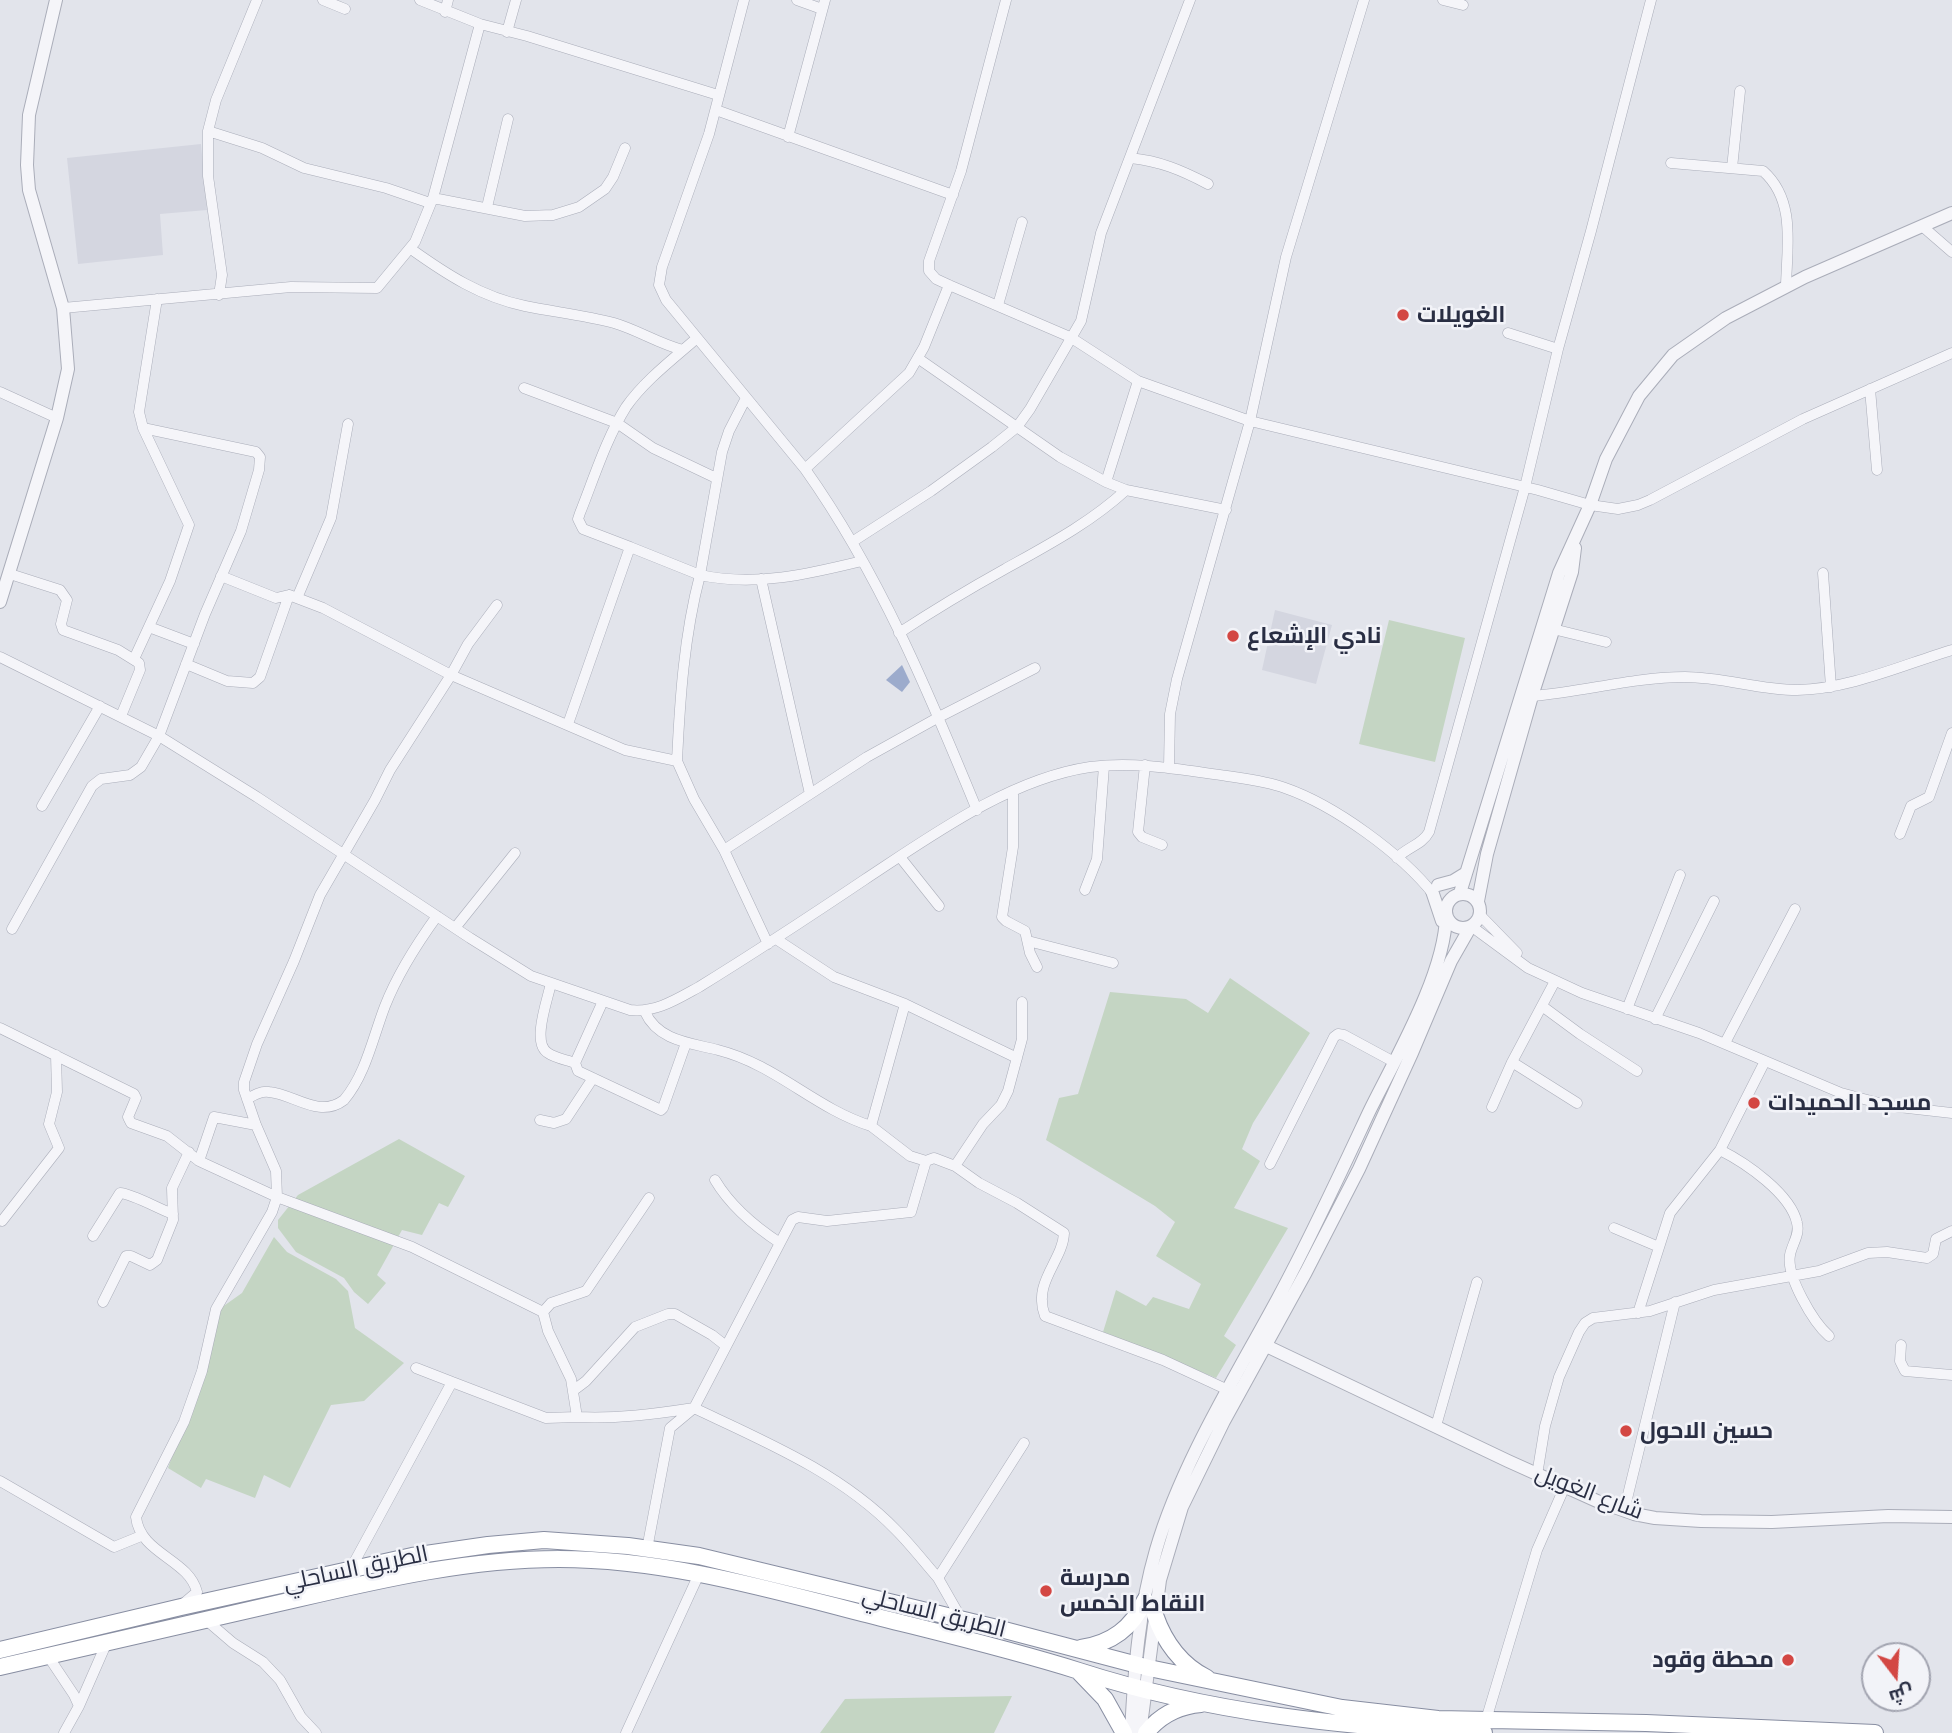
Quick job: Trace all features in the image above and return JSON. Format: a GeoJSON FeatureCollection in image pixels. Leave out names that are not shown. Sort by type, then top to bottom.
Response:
{"type":"FeatureCollection","features":[{"type":"Feature","properties":{"kind":"highway","name":"الطريق الساحلي"},"geometry":{"type":"LineString","coordinates":[[0,1650],[350,1570],[450,1550],[544,1540],[699,1556],[1222,1685],[1342,1708],[1485,1726],[1646,1723],[1875,1733]]}},
{"type":"Feature","properties":{"kind":"highway","name":"الطريق الساحلي"},"geometry":{"type":"LineString","coordinates":[[0,1667],[414,1572],[490,1563],[560,1559],[627,1564],[699,1574],[766,1588],[1212,1704],[1342,1724],[1455,1732],[1485,1726]]}},
{"type":"Feature","properties":{"kind":"highway"},"geometry":{"type":"LineString","coordinates":[[1066,1647],[1095,1646],[1120,1634],[1135,1618],[1145,1600]]}},
{"type":"Feature","properties":{"kind":"highway"},"geometry":{"type":"LineString","coordinates":[[1155,1615],[1164,1636],[1178,1656],[1203,1676],[1222,1685]]}},
{"type":"Feature","properties":{"kind":"highway"},"geometry":{"type":"LineString","coordinates":[[1078,1671],[1091,1681],[1105,1699],[1124,1733]]}},
{"type":"Feature","properties":{"kind":"highway"},"geometry":{"type":"LineString","coordinates":[[1146,1733],[1173,1711],[1193,1705],[1212,1704]]}},
{"type":"Feature","properties":{"kind":"street"},"geometry":{"type":"LineString","coordinates":[[0,602],[57,418],[68,369],[63,308],[29,190],[27,156],[29,115],[56,0]]}},
{"type":"Feature","properties":{"kind":"street"},"geometry":{"type":"LineString","coordinates":[[219,295],[222,275],[208,176],[208,131],[216,100],[257,0]]}},
{"type":"Feature","properties":{"kind":"street"},"geometry":{"type":"LineString","coordinates":[[323,0],[345,9]]}},
{"type":"Feature","properties":{"kind":"street"},"geometry":{"type":"LineString","coordinates":[[420,0],[480,24],[718,95]]}},
{"type":"Feature","properties":{"kind":"street"},"geometry":{"type":"LineString","coordinates":[[445,12],[448,0]]}},
{"type":"Feature","properties":{"kind":"street"},"geometry":{"type":"LineString","coordinates":[[507,32],[516,0]]}},
{"type":"Feature","properties":{"kind":"street"},"geometry":{"type":"LineString","coordinates":[[744,0],[716,110],[659,276],[662,293],[805,469],[852,542],[939,717],[977,810]]}},
{"type":"Feature","properties":{"kind":"street"},"geometry":{"type":"LineString","coordinates":[[788,137],[824,4],[797,0]]}},
{"type":"Feature","properties":{"kind":"street"},"geometry":{"type":"LineString","coordinates":[[1006,0],[965,158],[929,266],[932,276],[1070,337],[1138,381],[1250,421],[1591,505],[1618,509],[1638,505],[1803,419],[1952,353]]}},
{"type":"Feature","properties":{"kind":"street"},"geometry":{"type":"LineString","coordinates":[[852,542],[932,491],[1017,426],[1030,409],[1081,321],[1101,233],[1190,0]]}},
{"type":"Feature","properties":{"kind":"street"},"geometry":{"type":"LineString","coordinates":[[1169,767],[1173,694],[1250,421],[1286,257],[1364,0]]}},
{"type":"Feature","properties":{"kind":"street"},"geometry":{"type":"LineString","coordinates":[[1443,0],[1463,5]]}},
{"type":"Feature","properties":{"kind":"street"},"geometry":{"type":"LineString","coordinates":[[1401,861],[1409,847],[1423,841],[1429,832],[1525,488],[1558,349],[1651,0]]}},
{"type":"Feature","properties":{"kind":"street"},"geometry":{"type":"LineString","coordinates":[[63,308],[291,287],[377,288],[411,250],[432,201],[480,24]]}},
{"type":"Feature","properties":{"kind":"street"},"geometry":{"type":"LineString","coordinates":[[1732,168],[1740,91]]}},
{"type":"Feature","properties":{"kind":"street"},"geometry":{"type":"LineString","coordinates":[[716,110],[953,195]]}},
{"type":"Feature","properties":{"kind":"street"},"geometry":{"type":"LineString","coordinates":[[487,207],[508,119]]}},
{"type":"Feature","properties":{"kind":"street"},"geometry":{"type":"LineString","coordinates":[[208,131],[262,148],[304,168],[363,184],[432,201],[487,207],[539,217],[579,206],[605,188],[613,177],[625,148]]}},
{"type":"Feature","properties":{"kind":"street"},"geometry":{"type":"LineString","coordinates":[[1130,158],[1152,160],[1174,167],[1208,184]]}},
{"type":"Feature","properties":{"kind":"street"},"geometry":{"type":"LineString","coordinates":[[1671,163],[1763,171],[1773,180],[1785,203],[1786,286]]}},
{"type":"Feature","properties":{"kind":"street"},"geometry":{"type":"LineString","coordinates":[[1131,1733],[1166,1555],[1182,1507],[1257,1361],[1260,1343],[1414,1020],[1440,956],[1448,903],[1459,894],[1475,851],[1562,566],[1576,540],[1606,459],[1624,422],[1656,374],[1673,355],[1726,318],[1786,286],[1952,213]]}},
{"type":"Feature","properties":{"kind":"street"},"geometry":{"type":"LineString","coordinates":[[998,305],[1022,222]]}},
{"type":"Feature","properties":{"kind":"street"},"geometry":{"type":"LineString","coordinates":[[1922,226],[1952,252]]}},
{"type":"Feature","properties":{"kind":"street"},"geometry":{"type":"LineString","coordinates":[[411,250],[481,293],[523,306],[590,317],[631,328],[672,348],[683,350]]}},
{"type":"Feature","properties":{"kind":"street"},"geometry":{"type":"LineString","coordinates":[[805,469],[897,387],[919,359],[949,285]]}},
{"type":"Feature","properties":{"kind":"street"},"geometry":{"type":"LineString","coordinates":[[134,659],[182,550],[189,525],[143,428],[139,412],[157,299]]}},
{"type":"Feature","properties":{"kind":"street"},"geometry":{"type":"LineString","coordinates":[[1508,333],[1558,349]]}},
{"type":"Feature","properties":{"kind":"street"},"geometry":{"type":"LineString","coordinates":[[697,338],[634,398],[617,423],[579,519],[583,529],[700,575],[719,579],[802,576],[862,561]]}},
{"type":"Feature","properties":{"kind":"street"},"geometry":{"type":"LineString","coordinates":[[919,359],[1060,457],[1106,482],[1126,490],[1226,510]]}},
{"type":"Feature","properties":{"kind":"street"},"geometry":{"type":"LineString","coordinates":[[1106,482],[1138,381]]}},
{"type":"Feature","properties":{"kind":"street"},"geometry":{"type":"LineString","coordinates":[[524,388],[617,423],[653,448],[716,478]]}},
{"type":"Feature","properties":{"kind":"street"},"geometry":{"type":"LineString","coordinates":[[1870,389],[1877,470]]}},
{"type":"Feature","properties":{"kind":"street"},"geometry":{"type":"LineString","coordinates":[[0,392],[57,418]]}},
{"type":"Feature","properties":{"kind":"street"},"geometry":{"type":"LineString","coordinates":[[746,398],[729,431],[716,478],[700,575],[691,609],[680,692],[677,761],[694,799],[772,941],[834,977],[905,1004],[1017,1058]]}},
{"type":"Feature","properties":{"kind":"street"},"geometry":{"type":"LineString","coordinates":[[186,664],[227,681],[253,683],[260,677],[293,597],[331,518],[348,424]]}},
{"type":"Feature","properties":{"kind":"street"},"geometry":{"type":"LineString","coordinates":[[12,929],[92,786],[101,779],[130,775],[141,767],[159,736],[241,531],[259,470],[259,454],[143,428]]}},
{"type":"Feature","properties":{"kind":"street"},"geometry":{"type":"LineString","coordinates":[[899,633],[946,602],[1082,525],[1126,490]]}},
{"type":"Feature","properties":{"kind":"street"},"geometry":{"type":"LineString","coordinates":[[1143,1666],[1145,1600],[1157,1549],[1173,1502],[1228,1390],[1260,1343],[1279,1322],[1359,1169],[1460,945],[1476,930],[1480,915],[1478,901],[1487,854],[1532,696],[1572,572],[1576,540]]}},
{"type":"Feature","properties":{"kind":"street"},"geometry":{"type":"LineString","coordinates":[[568,724],[630,547]]}},
{"type":"Feature","properties":{"kind":"street"},"geometry":{"type":"LineString","coordinates":[[10,573],[60,590],[67,600],[61,620],[63,630],[108,646],[139,663],[140,670],[121,716]]}},
{"type":"Feature","properties":{"kind":"street"},"geometry":{"type":"LineString","coordinates":[[1823,573],[1825,634],[1831,687]]}},
{"type":"Feature","properties":{"kind":"street"},"geometry":{"type":"LineString","coordinates":[[221,576],[276,598],[293,597],[323,608],[451,675],[625,750],[677,761]]}},
{"type":"Feature","properties":{"kind":"street"},"geometry":{"type":"LineString","coordinates":[[761,579],[810,794]]}},
{"type":"Feature","properties":{"kind":"street"},"geometry":{"type":"LineString","coordinates":[[181,1607],[197,1592],[194,1578],[141,1536],[136,1517],[184,1422],[202,1371],[216,1309],[272,1212],[276,1197],[276,1171],[256,1125],[244,1082],[257,1044],[320,895],[390,770],[468,644],[497,605]]}},
{"type":"Feature","properties":{"kind":"street"},"geometry":{"type":"LineString","coordinates":[[149,627],[194,644]]}},
{"type":"Feature","properties":{"kind":"street"},"geometry":{"type":"LineString","coordinates":[[1553,629],[1606,642]]}},
{"type":"Feature","properties":{"kind":"street"},"geometry":{"type":"LineString","coordinates":[[1532,696],[1573,693],[1643,679],[1685,677],[1794,690],[1831,687],[1952,650]]}},
{"type":"Feature","properties":{"kind":"street"},"geometry":{"type":"LineString","coordinates":[[0,657],[159,736],[531,976],[630,1010],[645,1012],[699,988],[900,857],[1013,791],[1073,770],[1104,766],[1169,767],[1287,788],[1329,807],[1435,888],[1470,894],[1478,901]]}},
{"type":"Feature","properties":{"kind":"street"},"geometry":{"type":"LineString","coordinates":[[724,850],[867,757],[1035,668]]}},
{"type":"Feature","properties":{"kind":"street"},"geometry":{"type":"LineString","coordinates":[[42,806],[100,706]]}},
{"type":"Feature","properties":{"kind":"street"},"geometry":{"type":"LineString","coordinates":[[1900,834],[1911,806],[1929,797],[1952,733]]}},
{"type":"Feature","properties":{"kind":"street"},"geometry":{"type":"LineString","coordinates":[[1145,765],[1138,832],[1142,837],[1162,845]]}},
{"type":"Feature","properties":{"kind":"street"},"geometry":{"type":"LineString","coordinates":[[1085,890],[1097,859],[1104,766]]}},
{"type":"Feature","properties":{"kind":"street"},"geometry":{"type":"LineString","coordinates":[[1013,791],[1013,847],[1002,917],[1023,929],[1037,967]]}},
{"type":"Feature","properties":{"kind":"street"},"geometry":{"type":"LineString","coordinates":[[455,928],[515,853]]}},
{"type":"Feature","properties":{"kind":"street"},"geometry":{"type":"LineString","coordinates":[[900,857],[939,906]]}},
{"type":"Feature","properties":{"kind":"street"},"geometry":{"type":"LineString","coordinates":[[1435,888],[1466,873]]}},
{"type":"Feature","properties":{"kind":"street"},"geometry":{"type":"LineString","coordinates":[[1627,1009],[1679,875]]}},
{"type":"Feature","properties":{"kind":"street"},"geometry":{"type":"LineString","coordinates":[[1435,888],[1446,914],[1457,927],[1476,930],[1525,966],[1555,981],[1725,1044],[1765,1063],[1864,1100],[1952,1114]]}},
{"type":"Feature","properties":{"kind":"street"},"geometry":{"type":"LineString","coordinates":[[1435,888],[1445,936]]}},
{"type":"Feature","properties":{"kind":"street"},"geometry":{"type":"LineString","coordinates":[[1655,1019],[1714,901]]}},
{"type":"Feature","properties":{"kind":"street"},"geometry":{"type":"LineString","coordinates":[[1725,1044],[1795,909]]}},
{"type":"Feature","properties":{"kind":"street"},"geometry":{"type":"LineString","coordinates":[[1480,915],[1538,972]]}},
{"type":"Feature","properties":{"kind":"street"},"geometry":{"type":"LineString","coordinates":[[247,1099],[269,1092],[306,1105],[326,1107],[337,1105],[344,1100],[369,1052],[384,1007],[406,959],[437,916]]}},
{"type":"Feature","properties":{"kind":"street"},"geometry":{"type":"LineString","coordinates":[[1028,942],[1113,963]]}},
{"type":"Feature","properties":{"kind":"street"},"geometry":{"type":"LineString","coordinates":[[1492,1107],[1555,981]]}},
{"type":"Feature","properties":{"kind":"street"},"geometry":{"type":"LineString","coordinates":[[551,983],[542,1021],[541,1044],[546,1053],[575,1063]]}},
{"type":"Feature","properties":{"kind":"street"},"geometry":{"type":"LineString","coordinates":[[603,1001],[575,1063],[578,1071],[661,1110],[686,1043]]}},
{"type":"Feature","properties":{"kind":"street"},"geometry":{"type":"LineString","coordinates":[[955,1166],[983,1124],[1005,1099],[1012,1082],[1024,1025],[1022,1002]]}},
{"type":"Feature","properties":{"kind":"street"},"geometry":{"type":"LineString","coordinates":[[871,1126],[905,1004]]}},
{"type":"Feature","properties":{"kind":"street"},"geometry":{"type":"LineString","coordinates":[[1542,1006],[1637,1071]]}},
{"type":"Feature","properties":{"kind":"street"},"geometry":{"type":"LineString","coordinates":[[645,1012],[654,1026],[666,1034],[686,1043],[719,1050],[750,1061],[785,1079],[846,1118],[871,1126],[902,1152],[926,1161],[934,1158],[955,1166],[1064,1233],[1063,1241],[1046,1276],[1042,1303],[1045,1316],[1163,1360],[1228,1390]]}},
{"type":"Feature","properties":{"kind":"street"},"geometry":{"type":"LineString","coordinates":[[0,1028],[134,1094],[136,1097],[128,1113],[128,1121],[167,1136],[199,1161],[276,1197],[412,1247],[543,1312]]}},
{"type":"Feature","properties":{"kind":"street"},"geometry":{"type":"LineString","coordinates":[[1269,1164],[1334,1037],[1338,1034],[1344,1035],[1394,1062]]}},
{"type":"Feature","properties":{"kind":"street"},"geometry":{"type":"LineString","coordinates":[[2,1221],[59,1148],[49,1124],[57,1092],[56,1055]]}},
{"type":"Feature","properties":{"kind":"street"},"geometry":{"type":"LineString","coordinates":[[1513,1062],[1577,1104]]}},
{"type":"Feature","properties":{"kind":"street"},"geometry":{"type":"LineString","coordinates":[[1638,1313],[1670,1213],[1720,1150],[1765,1063]]}},
{"type":"Feature","properties":{"kind":"street"},"geometry":{"type":"LineString","coordinates":[[540,1120],[554,1123],[566,1119],[593,1078]]}},
{"type":"Feature","properties":{"kind":"street"},"geometry":{"type":"LineString","coordinates":[[199,1161],[214,1117],[256,1125]]}},
{"type":"Feature","properties":{"kind":"street"},"geometry":{"type":"LineString","coordinates":[[1720,1150],[1768,1182],[1792,1211],[1798,1230],[1789,1257],[1794,1276],[1813,1320],[1829,1336]]}},
{"type":"Feature","properties":{"kind":"street"},"geometry":{"type":"LineString","coordinates":[[103,1302],[125,1256],[150,1265],[157,1260],[173,1220],[172,1188],[189,1152]]}},
{"type":"Feature","properties":{"kind":"street"},"geometry":{"type":"LineString","coordinates":[[647,1549],[670,1428],[694,1408],[790,1223],[797,1217],[827,1221],[911,1212],[926,1161]]}},
{"type":"Feature","properties":{"kind":"street"},"geometry":{"type":"LineString","coordinates":[[715,1180],[743,1216],[780,1243]]}},
{"type":"Feature","properties":{"kind":"street"},"geometry":{"type":"LineString","coordinates":[[93,1236],[120,1193],[127,1193],[146,1204],[173,1214]]}},
{"type":"Feature","properties":{"kind":"street"},"geometry":{"type":"LineString","coordinates":[[543,1312],[551,1303],[586,1291],[649,1198]]}},
{"type":"Feature","properties":{"kind":"street"},"geometry":{"type":"LineString","coordinates":[[1614,1228],[1659,1247]]}},
{"type":"Feature","properties":{"kind":"street"},"geometry":{"type":"LineString","coordinates":[[1537,1475],[1545,1426],[1556,1389],[1579,1332],[1593,1318],[1638,1313],[1714,1290],[1819,1271],[1868,1253],[1887,1252],[1930,1258],[1936,1239],[1952,1231]]}},
{"type":"Feature","properties":{"kind":"street"},"geometry":{"type":"LineString","coordinates":[[1436,1426],[1477,1282]]}},
{"type":"Feature","properties":{"kind":"street"},"geometry":{"type":"LineString","coordinates":[[1625,1511],[1675,1303]]}},
{"type":"Feature","properties":{"kind":"street"},"geometry":{"type":"LineString","coordinates":[[543,1312],[574,1390],[577,1417]]}},
{"type":"Feature","properties":{"kind":"street"},"geometry":{"type":"LineString","coordinates":[[574,1390],[586,1381],[635,1327],[668,1314],[675,1314],[726,1346]]}},
{"type":"Feature","properties":{"kind":"street"},"geometry":{"type":"LineString","coordinates":[[1257,1361],[1269,1356],[1285,1355],[1279,1343],[1279,1322]]}},
{"type":"Feature","properties":{"kind":"street","name":"شارع الغويل"},"geometry":{"type":"LineString","coordinates":[[1260,1343],[1537,1475],[1625,1511],[1655,1518],[1701,1521],[1772,1522],[1888,1516],[1952,1517]]}},
{"type":"Feature","properties":{"kind":"street"},"geometry":{"type":"LineString","coordinates":[[1901,1345],[1900,1361],[1905,1371],[1952,1375]]}},
{"type":"Feature","properties":{"kind":"street"},"geometry":{"type":"LineString","coordinates":[[416,1368],[546,1418],[612,1419],[694,1408],[779,1449],[828,1477],[895,1529],[938,1578],[962,1620]]}},
{"type":"Feature","properties":{"kind":"street"},"geometry":{"type":"LineString","coordinates":[[350,1570],[452,1382]]}},
{"type":"Feature","properties":{"kind":"street"},"geometry":{"type":"LineString","coordinates":[[938,1578],[1024,1443]]}},
{"type":"Feature","properties":{"kind":"street"},"geometry":{"type":"LineString","coordinates":[[0,1481],[114,1547],[141,1536]]}},
{"type":"Feature","properties":{"kind":"street"},"geometry":{"type":"LineString","coordinates":[[1485,1726],[1537,1550],[1565,1486]]}},
{"type":"Feature","properties":{"kind":"street"},"geometry":{"type":"LineString","coordinates":[[626,1733],[699,1574]]}},
{"type":"Feature","properties":{"kind":"street"},"geometry":{"type":"LineString","coordinates":[[205,1619],[280,1680],[301,1717],[316,1733]]}},
{"type":"Feature","properties":{"kind":"street"},"geometry":{"type":"LineString","coordinates":[[64,1733],[107,1642]]}},
{"type":"Feature","properties":{"kind":"street"},"geometry":{"type":"LineString","coordinates":[[48,1656],[79,1706]]}},
{"type":"Feature","properties":{"kind":"street"},"geometry":{"type":"LineString","coordinates":[[1140,1687],[1140,1733]]}},
{"type":"Feature","properties":{"kind":"shaded area"},"geometry":{"type":"Polygon","coordinates":[[[201,144],[207,210],[160,214],[163,255],[78,264],[67,158],[201,144]]]}},
{"type":"Feature","properties":{"kind":"shaded area"},"geometry":{"type":"Polygon","coordinates":[[[1275,610],[1332,625],[1316,684],[1262,670],[1275,610]]]}},
{"type":"Feature","properties":{"kind":"green space"},"geometry":{"type":"Polygon","coordinates":[[[1389,620],[1465,638],[1435,762],[1359,744],[1389,620]]]}},
{"type":"Feature","properties":{"kind":"green space"},"geometry":{"type":"Polygon","coordinates":[[[1230,978],[1310,1033],[1253,1123],[1242,1149],[1260,1161],[1234,1208],[1288,1228],[1224,1336],[1236,1345],[1216,1378],[1103,1332],[1116,1290],[1146,1306],[1153,1297],[1189,1309],[1201,1284],[1156,1256],[1175,1222],[1155,1206],[1046,1140],[1059,1098],[1078,1094],[1110,992],[1186,999],[1208,1013],[1230,978]]]}},
{"type":"Feature","properties":{"kind":"green space"},"geometry":{"type":"Polygon","coordinates":[[[399,1139],[465,1176],[448,1207],[439,1203],[422,1235],[402,1230],[377,1275],[386,1283],[368,1304],[354,1292],[344,1278],[296,1252],[278,1228],[278,1220],[298,1195],[399,1139]]]}},
{"type":"Feature","properties":{"kind":"green space"},"geometry":{"type":"Polygon","coordinates":[[[274,1237],[287,1252],[336,1279],[348,1291],[355,1328],[404,1363],[364,1401],[331,1405],[290,1488],[264,1475],[255,1498],[206,1479],[201,1488],[168,1468],[200,1377],[218,1310],[242,1293],[274,1237]]]}},
{"type":"Feature","properties":{"kind":"green space"},"geometry":{"type":"Polygon","coordinates":[[[1012,1696],[994,1733],[820,1733],[845,1699],[1012,1696]]]}},
{"type":"Feature","properties":{"kind":"water"},"geometry":{"type":"Polygon","coordinates":[[[902,665],[910,682],[902,692],[886,680],[902,665]]]}},
{"type":"Feature","properties":{"kind":"place","name":"الغويلات"},"geometry":{"type":"Point","coordinates":[1403,315]}},
{"type":"Feature","properties":{"kind":"place","name":"نادي الإشعاع"},"geometry":{"type":"Point","coordinates":[1233,636]}},
{"type":"Feature","properties":{"kind":"place","name":"مسجد الحميدات"},"geometry":{"type":"Point","coordinates":[1754,1103]}},
{"type":"Feature","properties":{"kind":"place","name":"حسين الاحول"},"geometry":{"type":"Point","coordinates":[1626,1431]}},
{"type":"Feature","properties":{"kind":"place","name":"مدرسة النقاط الخمس"},"geometry":{"type":"Point","coordinates":[1046,1591]}},
{"type":"Feature","properties":{"kind":"place","name":"محطة وقود"},"geometry":{"type":"Point","coordinates":[1788,1660]}}]}
